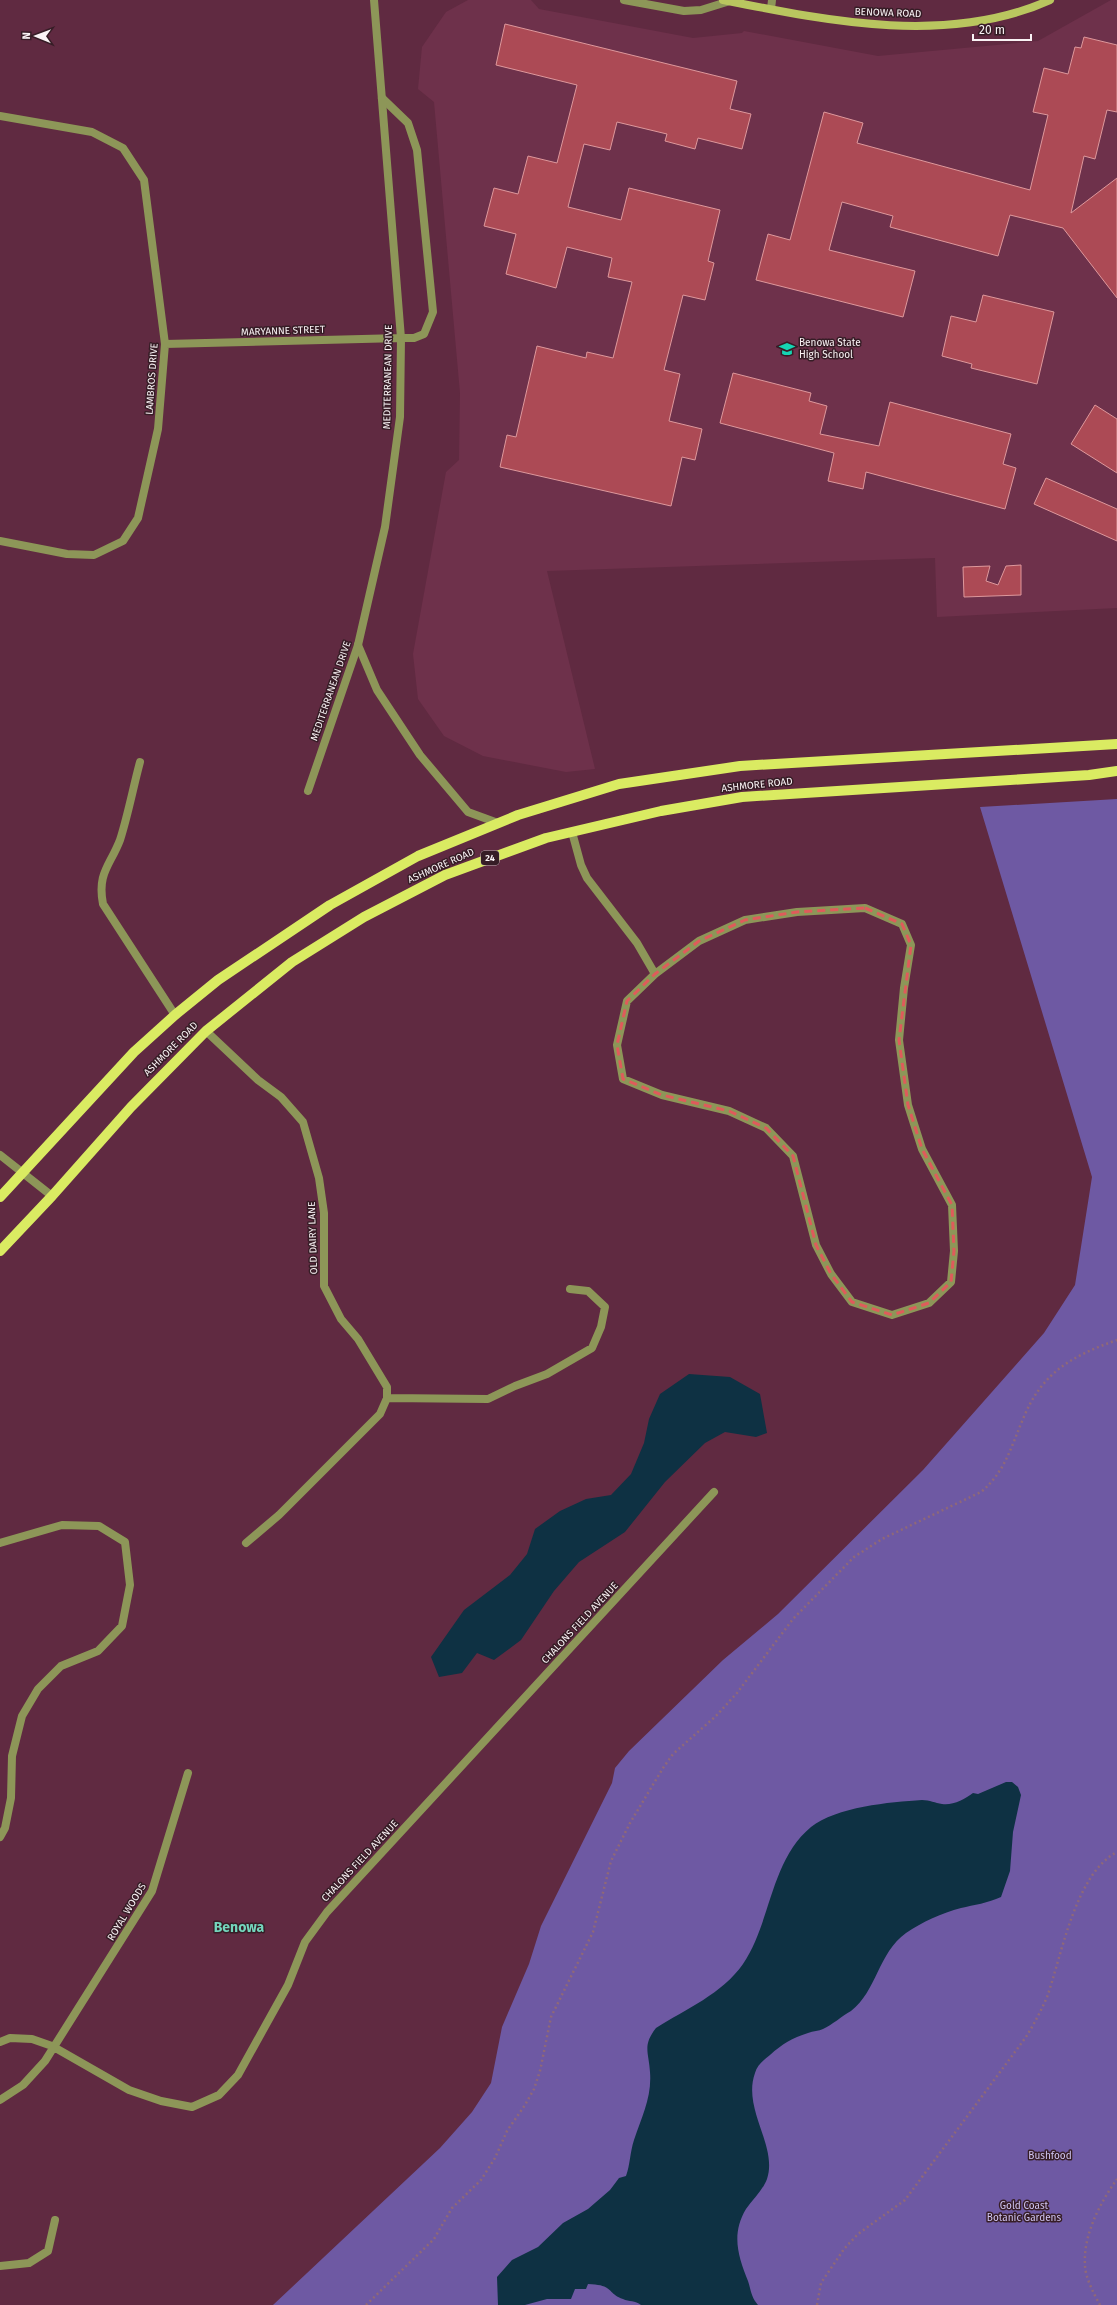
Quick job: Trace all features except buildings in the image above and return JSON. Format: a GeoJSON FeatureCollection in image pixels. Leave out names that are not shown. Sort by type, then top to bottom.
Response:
{"type":"FeatureCollection","features":[{"type":"Feature","properties":{"kind":"main road","name":"BENOWA ROAD"},"geometry":{"type":"LineString","coordinates":[[727,1],[843,21],[888,25],[946,24],[994,19],[1034,8],[1050,0]]}},
{"type":"Feature","properties":{"kind":"main road","name":"ASHMORE ROAD"},"geometry":{"type":"LineString","coordinates":[[0,1197],[24,1173],[98,1088],[175,1015],[218,980],[330,905],[418,856],[498,823],[518,815],[619,784],[740,766],[1117,744]]}},
{"type":"Feature","properties":{"kind":"main road","name":"ASHMORE ROAD"},"geometry":{"type":"LineString","coordinates":[[0,1251],[52,1196],[131,1107],[206,1030],[292,962],[364,917],[445,875],[538,841],[572,832],[661,811],[742,797],[1089,775],[1117,771]]}},
{"type":"Feature","properties":{"kind":"street","name":"MEDITERRANEAN DRIVE"},"geometry":{"type":"LineString","coordinates":[[308,791],[358,645],[385,527],[400,417],[401,338],[374,0]]}},
{"type":"Feature","properties":{"kind":"street"},"geometry":{"type":"LineString","coordinates":[[624,0],[684,12],[701,10],[727,1]]}},
{"type":"Feature","properties":{"kind":"street"},"geometry":{"type":"LineString","coordinates":[[771,9],[772,0]]}},
{"type":"Feature","properties":{"kind":"street","name":"MARYANNE STREET"},"geometry":{"type":"LineString","coordinates":[[165,344],[414,338],[424,334],[433,312],[417,150],[408,123],[382,98]]}},
{"type":"Feature","properties":{"kind":"street","name":"LAMBROS DRIVE"},"geometry":{"type":"LineString","coordinates":[[0,116],[92,132],[123,148],[144,180],[165,344],[158,429],[138,518],[123,541],[94,555],[67,554],[0,540]]}},
{"type":"Feature","properties":{"kind":"street"},"geometry":{"type":"LineString","coordinates":[[358,645],[377,690],[420,755],[468,812],[498,823]]}},
{"type":"Feature","properties":{"kind":"street"},"geometry":{"type":"LineString","coordinates":[[140,762],[120,841],[105,870],[100,888],[104,904],[175,1015]]}},
{"type":"Feature","properties":{"kind":"street"},"geometry":{"type":"LineString","coordinates":[[572,832],[581,865],[587,878],[637,943],[655,974]]}},
{"type":"Feature","properties":{"kind":"street"},"geometry":{"type":"LineString","coordinates":[[866,908],[902,924],[911,945],[904,988],[900,1040],[908,1105],[922,1149],[952,1205],[954,1251],[951,1282],[929,1303],[892,1315],[852,1302],[831,1274],[816,1246],[793,1156],[766,1128],[729,1111],[662,1095],[623,1079],[617,1045],[627,1001],[655,974],[699,941],[745,920],[797,912],[866,908]]}},
{"type":"Feature","properties":{"kind":"street","name":"OLD DAIRY LANE"},"geometry":{"type":"LineString","coordinates":[[206,1030],[258,1080],[281,1097],[303,1122],[319,1178],[323,1206],[324,1286],[341,1319],[358,1339],[387,1387],[387,1398]]}},
{"type":"Feature","properties":{"kind":"street"},"geometry":{"type":"LineString","coordinates":[[0,1155],[52,1196]]}},
{"type":"Feature","properties":{"kind":"street"},"geometry":{"type":"LineString","coordinates":[[246,1543],[279,1516],[360,1435],[380,1414],[387,1398],[488,1399],[570,1362],[592,1348],[601,1327],[605,1307],[588,1291],[570,1289]]}},
{"type":"Feature","properties":{"kind":"street","name":"CHALONS FIELD AVENUE"},"geometry":{"type":"LineString","coordinates":[[0,2042],[10,2038],[32,2039],[52,2046],[129,2090],[161,2102],[192,2107],[220,2095],[238,2075],[288,1985],[305,1942],[327,1912],[714,1492]]}},
{"type":"Feature","properties":{"kind":"street"},"geometry":{"type":"LineString","coordinates":[[0,1543],[62,1526],[99,1526],[125,1542],[130,1585],[122,1626],[98,1651],[61,1666],[38,1689],[22,1716],[12,1756],[11,1798],[5,1828],[0,1837]]}},
{"type":"Feature","properties":{"kind":"street","name":"ROYAL WOODS"},"geometry":{"type":"LineString","coordinates":[[0,2100],[23,2085],[45,2061],[52,2046],[152,1891],[188,1773]]}},
{"type":"Feature","properties":{"kind":"street"},"geometry":{"type":"LineString","coordinates":[[0,2266],[29,2263],[48,2251],[54,2220]]}},
{"type":"Feature","properties":{"kind":"path"},"geometry":{"type":"LineString","coordinates":[[366,2305],[434,2239],[452,2208],[481,2180],[492,2163],[507,2130],[525,2105],[534,2089],[540,2071],[551,2017],[594,1932],[611,1861],[655,1781],[673,1754],[716,1716],[737,1693],[793,1618],[836,1573],[854,1557],[882,1539],[981,1492],[992,1483],[1010,1455],[1030,1403],[1049,1377],[1072,1358],[1117,1340]]}},
{"type":"Feature","properties":{"kind":"path"},"geometry":{"type":"LineString","coordinates":[[817,2305],[821,2283],[844,2249],[858,2234],[905,2200],[1026,2037],[1044,2004],[1069,1925],[1087,1885],[1097,1869],[1109,1856],[1117,1852]]}},
{"type":"Feature","properties":{"kind":"path"},"geometry":{"type":"LineString","coordinates":[[1100,2305],[1085,2266],[1086,2248],[1093,2221],[1117,2179]]}},
{"type":"Feature","properties":{"kind":"highlighted area"},"geometry":{"type":"Polygon","coordinates":[[[865,908],[902,924],[911,945],[899,1040],[908,1105],[922,1149],[952,1205],[954,1251],[951,1282],[929,1303],[892,1315],[852,1302],[831,1274],[816,1245],[793,1156],[766,1128],[729,1111],[662,1095],[623,1079],[617,1045],[627,1001],[655,974],[699,941],[745,920],[797,912],[865,908]]]}},
{"type":"Feature","properties":{"kind":"shaded area","name":"Benowa State High School"},"geometry":{"type":"Polygon","coordinates":[[[468,0],[531,0],[539,9],[693,38],[742,33],[744,31],[878,56],[1038,41],[1111,0],[1117,0],[1117,608],[937,617],[935,558],[547,571],[595,769],[566,772],[483,756],[444,736],[418,699],[413,654],[446,472],[459,460],[460,393],[434,102],[418,89],[422,47],[446,12],[468,0]]]}},
{"type":"Feature","properties":{"kind":"green space"},"geometry":{"type":"Polygon","coordinates":[[[1117,799],[1117,2305],[273,2305],[440,2148],[472,2112],[491,2083],[502,2027],[529,1964],[541,1926],[612,1783],[615,1768],[629,1751],[723,1660],[778,1614],[923,1470],[1044,1333],[1075,1285],[1092,1177],[980,807],[1117,799]]]}},
{"type":"Feature","properties":{"kind":"water"},"geometry":{"type":"Polygon","coordinates":[[[689,1374],[730,1377],[760,1394],[767,1433],[756,1437],[725,1432],[705,1443],[665,1482],[625,1532],[579,1562],[554,1591],[521,1640],[494,1660],[477,1653],[462,1673],[439,1677],[431,1657],[464,1610],[510,1575],[527,1554],[535,1529],[560,1511],[586,1499],[611,1495],[631,1474],[644,1443],[649,1419],[660,1394],[689,1374]]]}},
{"type":"Feature","properties":{"kind":"water"},"geometry":{"type":"Polygon","coordinates":[[[1006,1782],[1012,1782],[1018,1787],[1021,1795],[1013,1832],[1010,1871],[1001,1897],[947,1912],[932,1918],[906,1933],[889,1951],[867,1993],[860,2003],[851,2011],[823,2029],[792,2039],[763,2061],[756,2070],[752,2087],[753,2100],[765,2140],[769,2166],[765,2183],[741,2218],[737,2236],[741,2263],[753,2296],[758,2305],[641,2305],[618,2297],[602,2286],[588,2284],[586,2289],[575,2289],[571,2299],[547,2299],[525,2305],[498,2305],[497,2277],[512,2260],[538,2247],[563,2223],[588,2209],[610,2190],[619,2178],[626,2176],[633,2145],[648,2098],[650,2072],[647,2049],[652,2034],[656,2028],[703,2000],[725,1984],[743,1964],[760,1930],[779,1874],[797,1841],[811,1827],[822,1820],[849,1810],[879,1804],[922,1800],[950,1804],[962,1800],[973,1793],[978,1794],[1006,1782]]]}},
{"type":"Feature","properties":{"kind":"place","name":"Benowa State High School"},"geometry":{"type":"Point","coordinates":[787,349]}},
{"type":"Feature","properties":{"kind":"district","name":"Benowa"},"geometry":{"type":"Point","coordinates":[239,1927]}},
{"type":"Feature","properties":{"kind":"park label","name":"Bushfood"},"geometry":{"type":"Point","coordinates":[1050,2156]}},
{"type":"Feature","properties":{"kind":"park label","name":"Gold Coast Botanic Gardens"},"geometry":{"type":"Point","coordinates":[1024,2212]}}]}
